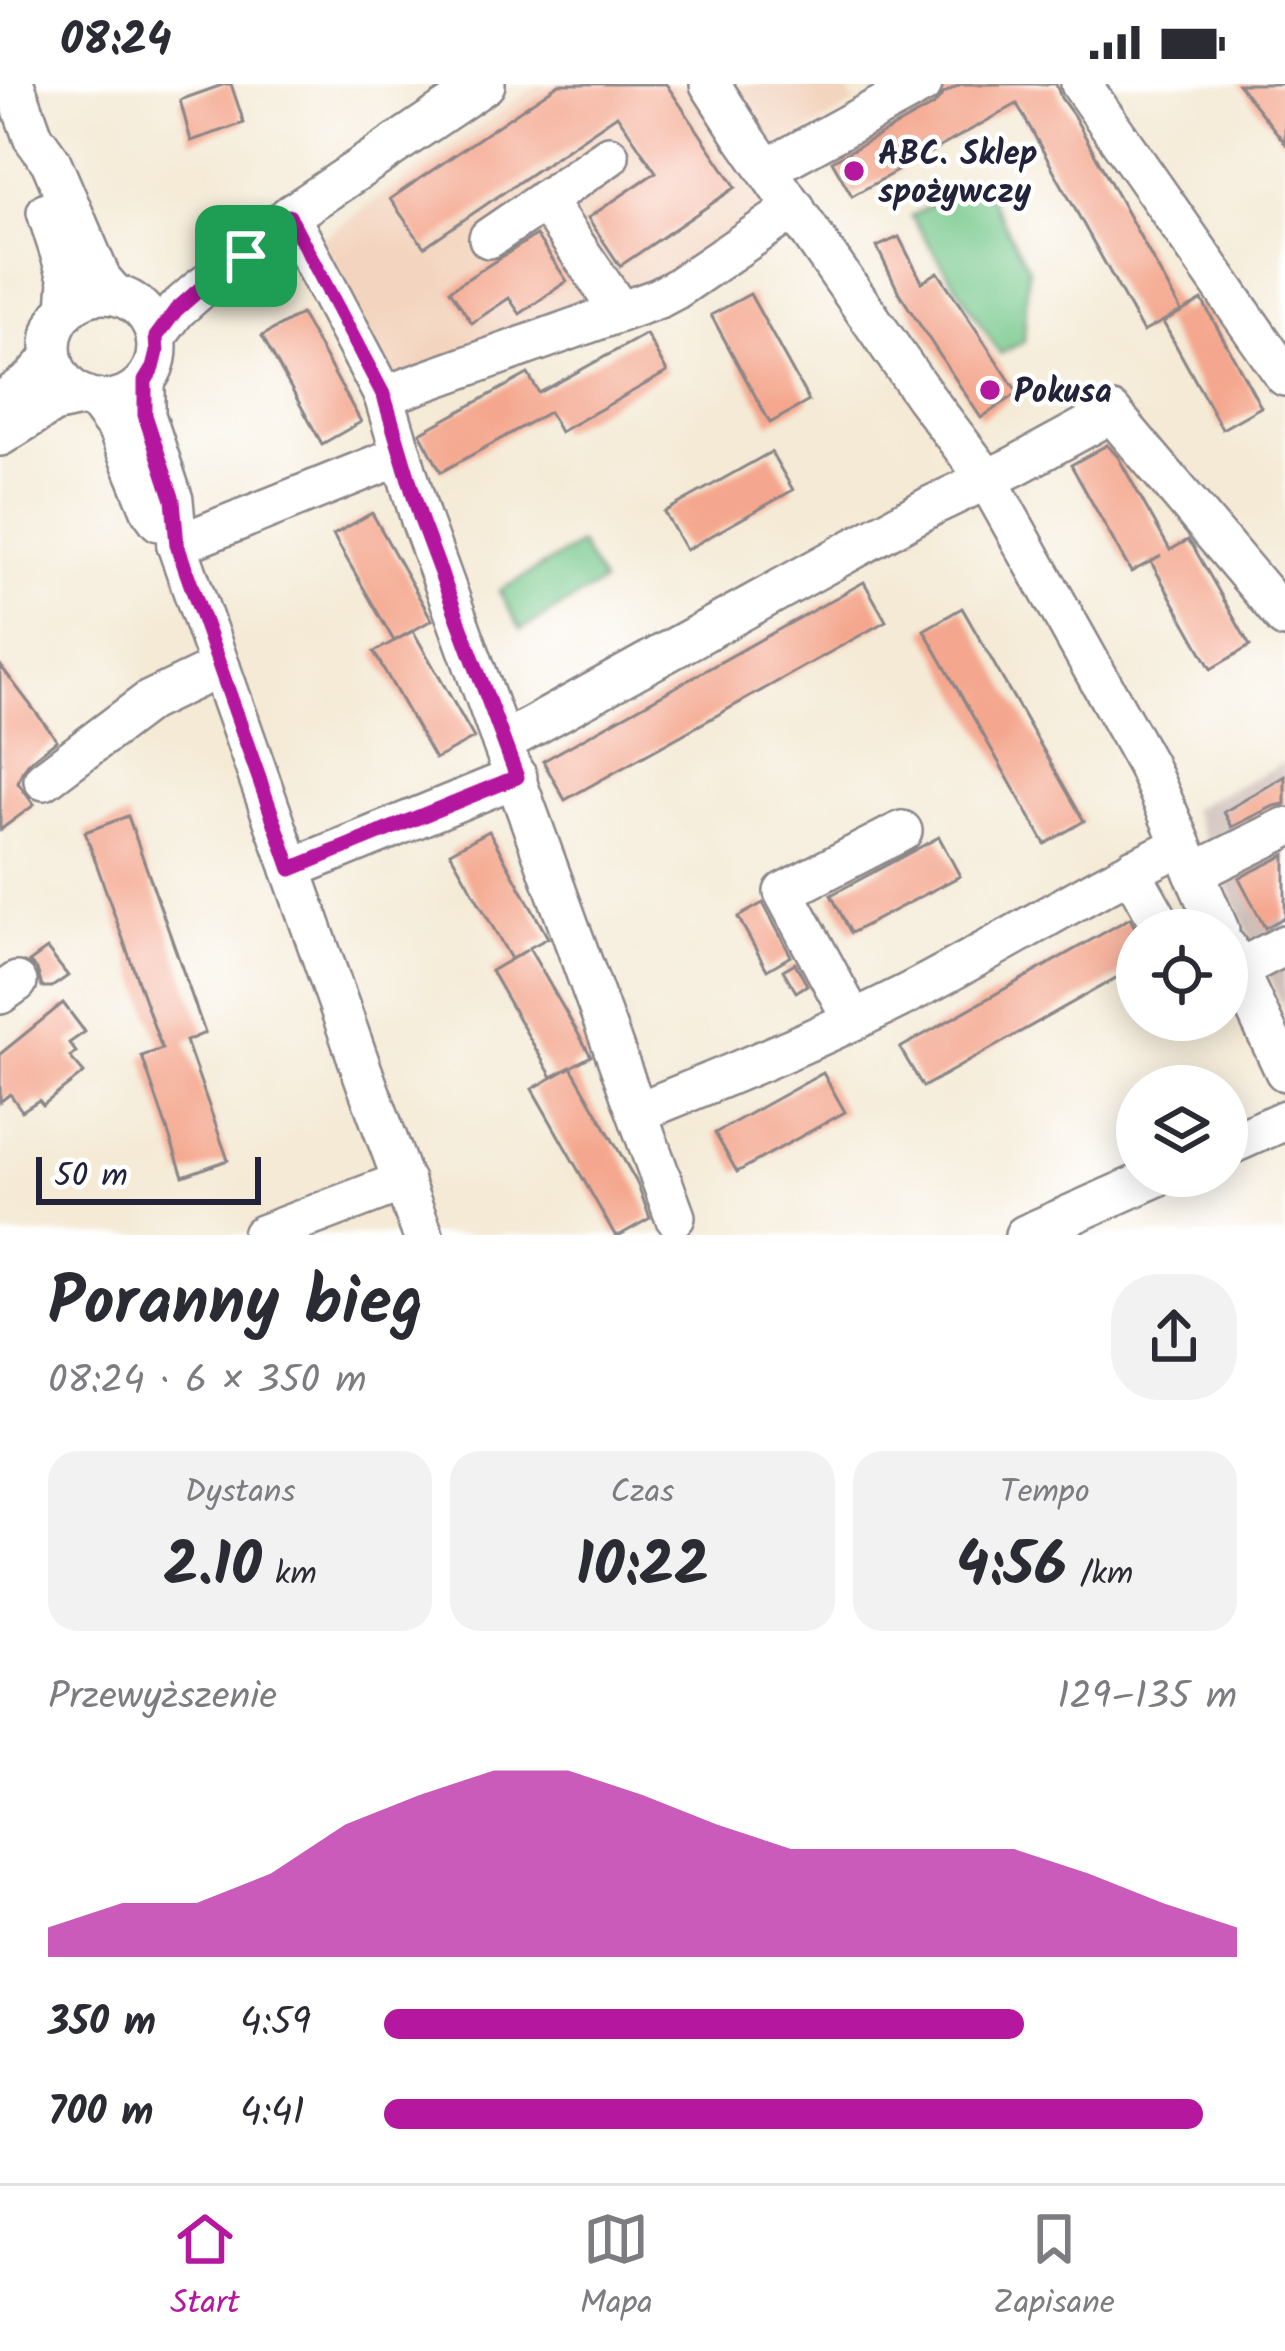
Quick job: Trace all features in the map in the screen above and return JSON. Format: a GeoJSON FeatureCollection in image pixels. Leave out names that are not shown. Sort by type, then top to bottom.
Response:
{"type":"FeatureCollection","features":[{"type":"Feature","properties":{"kind":"street"},"geometry":{"type":"LineString","coordinates":[[0,436],[53,404],[131,393],[145,381],[157,352],[151,322],[142,310],[100,279],[50,162],[33,137],[14,84]]}},
{"type":"Feature","properties":{"kind":"street"},"geometry":{"type":"LineString","coordinates":[[156,337],[176,310],[289,216],[485,84]]}},
{"type":"Feature","properties":{"kind":"street"},"geometry":{"type":"LineString","coordinates":[[710,84],[925,398],[986,479],[1147,765],[1210,909]]}},
{"type":"Feature","properties":{"kind":"street"},"geometry":{"type":"LineString","coordinates":[[767,170],[922,84]]}},
{"type":"Feature","properties":{"kind":"street"},"geometry":{"type":"LineString","coordinates":[[1081,84],[1285,376]]}},
{"type":"Feature","properties":{"kind":"street"},"geometry":{"type":"LineString","coordinates":[[33,137],[35,178],[69,280],[67,310]]}},
{"type":"Feature","properties":{"kind":"street"},"geometry":{"type":"LineString","coordinates":[[489,238],[609,156]]}},
{"type":"Feature","properties":{"kind":"street"},"geometry":{"type":"LineString","coordinates":[[544,200],[620,311]]}},
{"type":"Feature","properties":{"kind":"street"},"geometry":{"type":"LineString","coordinates":[[384,396],[676,289],[795,208]]}},
{"type":"Feature","properties":{"kind":"street"},"geometry":{"type":"LineString","coordinates":[[177,545],[151,510],[118,430],[90,398],[58,374],[52,357],[57,323],[89,296],[122,298],[157,289],[239,236],[289,216]]}},
{"type":"Feature","properties":{"kind":"street"},"geometry":{"type":"LineString","coordinates":[[289,216],[384,396],[421,520],[675,1217]]}},
{"type":"Feature","properties":{"kind":"street"},"geometry":{"type":"LineString","coordinates":[[0,404],[32,380],[52,357]]}},
{"type":"Feature","properties":{"kind":"street"},"geometry":{"type":"LineString","coordinates":[[145,381],[145,415],[173,500],[177,545],[423,1235]]}},
{"type":"Feature","properties":{"kind":"street"},"geometry":{"type":"LineString","coordinates":[[291,869],[510,760],[933,505],[1112,412],[1285,618]]}},
{"type":"Feature","properties":{"kind":"street"},"geometry":{"type":"LineString","coordinates":[[177,545],[402,455]]}},
{"type":"Feature","properties":{"kind":"street"},"geometry":{"type":"LineString","coordinates":[[44,780],[149,701],[220,667]]}},
{"type":"Feature","properties":{"kind":"street"},"geometry":{"type":"LineString","coordinates":[[638,1112],[853,1020],[1134,868],[1188,860],[1285,828]]}},
{"type":"Feature","properties":{"kind":"street"},"geometry":{"type":"LineString","coordinates":[[853,1020],[784,892],[902,831]]}},
{"type":"Feature","properties":{"kind":"street"},"geometry":{"type":"LineString","coordinates":[[1134,868],[1135,880],[1152,909]]}},
{"type":"Feature","properties":{"kind":"street"},"geometry":{"type":"LineString","coordinates":[[1248,955],[1285,945]]}},
{"type":"Feature","properties":{"kind":"street"},"geometry":{"type":"LineString","coordinates":[[1248,993],[1285,1071]]}},
{"type":"Feature","properties":{"kind":"street"},"geometry":{"type":"LineString","coordinates":[[1248,1136],[1285,1120]]}},
{"type":"Feature","properties":{"kind":"street"},"geometry":{"type":"LineString","coordinates":[[262,1235],[404,1181]]}},
{"type":"Feature","properties":{"kind":"street"},"geometry":{"type":"LineString","coordinates":[[1025,1235],[1116,1195]]}},
{"type":"Feature","properties":{"kind":"shaded area"},"geometry":{"type":"Polygon","coordinates":[[[540,84],[846,84],[854,104],[784,145],[798,185],[664,276],[377,418],[294,258],[540,84]]]}},
{"type":"Feature","properties":{"kind":"shaded area"},"geometry":{"type":"Polygon","coordinates":[[[1285,762],[1285,1011],[1248,931],[1248,909],[1238,909],[1191,809],[1285,762]]]}},
{"type":"Feature","properties":{"kind":"green space"},"geometry":{"type":"Polygon","coordinates":[[[979,179],[1028,267],[1024,341],[1000,354],[911,216],[979,179]]]}},
{"type":"Feature","properties":{"kind":"green space"},"geometry":{"type":"Polygon","coordinates":[[[580,544],[602,583],[521,630],[499,591],[580,544]]]}},
{"type":"Feature","properties":{"kind":"building"},"geometry":{"type":"Polygon","coordinates":[[[231,84],[244,123],[191,141],[180,100],[231,84]]]}},
{"type":"Feature","properties":{"kind":"building"},"geometry":{"type":"Polygon","coordinates":[[[559,84],[666,84],[736,187],[620,266],[588,218],[656,172],[617,115],[424,247],[390,199],[559,84]]]}},
{"type":"Feature","properties":{"kind":"building"},"geometry":{"type":"Polygon","coordinates":[[[961,84],[1056,84],[1181,311],[1143,332],[1017,104],[852,196],[832,161],[934,105],[961,84]]]}},
{"type":"Feature","properties":{"kind":"building"},"geometry":{"type":"Polygon","coordinates":[[[1238,84],[1285,84],[1285,143],[1238,84]]]}},
{"type":"Feature","properties":{"kind":"building"},"geometry":{"type":"Polygon","coordinates":[[[536,235],[567,281],[520,314],[509,298],[472,323],[450,290],[536,235]]]}},
{"type":"Feature","properties":{"kind":"building"},"geometry":{"type":"Polygon","coordinates":[[[899,237],[922,282],[938,272],[1018,393],[981,418],[899,293],[877,247],[899,237]]]}},
{"type":"Feature","properties":{"kind":"building"},"geometry":{"type":"Polygon","coordinates":[[[750,294],[809,401],[770,423],[711,315],[750,294]]]}},
{"type":"Feature","properties":{"kind":"building"},"geometry":{"type":"Polygon","coordinates":[[[1202,300],[1261,407],[1222,429],[1163,322],[1202,300]]]}},
{"type":"Feature","properties":{"kind":"building"},"geometry":{"type":"Polygon","coordinates":[[[301,314],[361,422],[322,444],[262,336],[301,314]]]}},
{"type":"Feature","properties":{"kind":"building"},"geometry":{"type":"Polygon","coordinates":[[[646,334],[667,372],[560,432],[549,412],[441,472],[420,433],[528,374],[539,393],[646,334]]]}},
{"type":"Feature","properties":{"kind":"building"},"geometry":{"type":"Polygon","coordinates":[[[1107,445],[1170,550],[1188,540],[1193,546],[1250,646],[1211,669],[1151,562],[1161,556],[1131,572],[1071,465],[1107,445]]]}},
{"type":"Feature","properties":{"kind":"building"},"geometry":{"type":"Polygon","coordinates":[[[771,452],[793,490],[686,550],[664,512],[771,452]]]}},
{"type":"Feature","properties":{"kind":"building"},"geometry":{"type":"Polygon","coordinates":[[[372,513],[432,620],[394,641],[333,535],[372,513]]]}},
{"type":"Feature","properties":{"kind":"building"},"geometry":{"type":"Polygon","coordinates":[[[864,582],[886,621],[565,800],[543,761],[864,582]]]}},
{"type":"Feature","properties":{"kind":"building"},"geometry":{"type":"Polygon","coordinates":[[[962,608],[1084,821],[1045,844],[924,630],[962,608]]]}},
{"type":"Feature","properties":{"kind":"building"},"geometry":{"type":"Polygon","coordinates":[[[413,631],[474,738],[435,759],[374,652],[413,631]]]}},
{"type":"Feature","properties":{"kind":"building"},"geometry":{"type":"Polygon","coordinates":[[[0,665],[57,740],[30,761],[18,783],[34,805],[0,830],[0,665]]]}},
{"type":"Feature","properties":{"kind":"building"},"geometry":{"type":"Polygon","coordinates":[[[1285,776],[1285,804],[1232,827],[1224,812],[1285,776]]]}},
{"type":"Feature","properties":{"kind":"building"},"geometry":{"type":"Polygon","coordinates":[[[128,816],[205,1033],[186,1041],[228,1160],[183,1176],[142,1056],[162,1049],[85,832],[128,816]]]}},
{"type":"Feature","properties":{"kind":"building"},"geometry":{"type":"Polygon","coordinates":[[[489,831],[548,938],[529,948],[591,1056],[552,1077],[491,971],[527,950],[511,959],[450,852],[489,831]]]}},
{"type":"Feature","properties":{"kind":"building"},"geometry":{"type":"Polygon","coordinates":[[[939,837],[960,876],[851,933],[831,895],[939,837]]]}},
{"type":"Feature","properties":{"kind":"building"},"geometry":{"type":"Polygon","coordinates":[[[1285,855],[1285,917],[1265,928],[1239,878],[1285,855]]]}},
{"type":"Feature","properties":{"kind":"building"},"geometry":{"type":"Polygon","coordinates":[[[763,903],[791,956],[767,970],[738,917],[763,903]]]}},
{"type":"Feature","properties":{"kind":"building"},"geometry":{"type":"Polygon","coordinates":[[[1116,926],[1116,978],[923,1087],[900,1048],[1116,926]]]}},
{"type":"Feature","properties":{"kind":"building"},"geometry":{"type":"Polygon","coordinates":[[[47,949],[68,976],[52,987],[42,987],[37,969],[29,962],[47,949]]]}},
{"type":"Feature","properties":{"kind":"building"},"geometry":{"type":"Polygon","coordinates":[[[795,963],[807,985],[796,992],[783,970],[795,963]]]}},
{"type":"Feature","properties":{"kind":"building"},"geometry":{"type":"Polygon","coordinates":[[[63,1003],[85,1032],[69,1043],[76,1052],[70,1057],[84,1073],[43,1105],[39,1100],[22,1111],[10,1094],[0,1102],[0,1054],[63,1003]]]}},
{"type":"Feature","properties":{"kind":"building"},"geometry":{"type":"Polygon","coordinates":[[[571,1067],[637,1183],[650,1218],[620,1235],[615,1235],[532,1089],[571,1067]]]}},
{"type":"Feature","properties":{"kind":"building"},"geometry":{"type":"Polygon","coordinates":[[[823,1073],[845,1112],[737,1172],[715,1133],[823,1073]]]}},
{"type":"Feature","properties":{"kind":"place","name":"ABC. Sklep spożywczy"},"geometry":{"type":"Point","coordinates":[854,171]}},
{"type":"Feature","properties":{"kind":"place","name":"Pokusa"},"geometry":{"type":"Point","coordinates":[990,390]}},
{"type":"Feature","properties":{"kind":"route"},"geometry":{"type":"LineString","coordinates":[[289,216],[384,396],[421,520],[517,777],[291,869],[177,545],[173,500],[145,415],[145,381],[157,352],[156,337],[176,310],[246,256],[289,216]]}}]}
